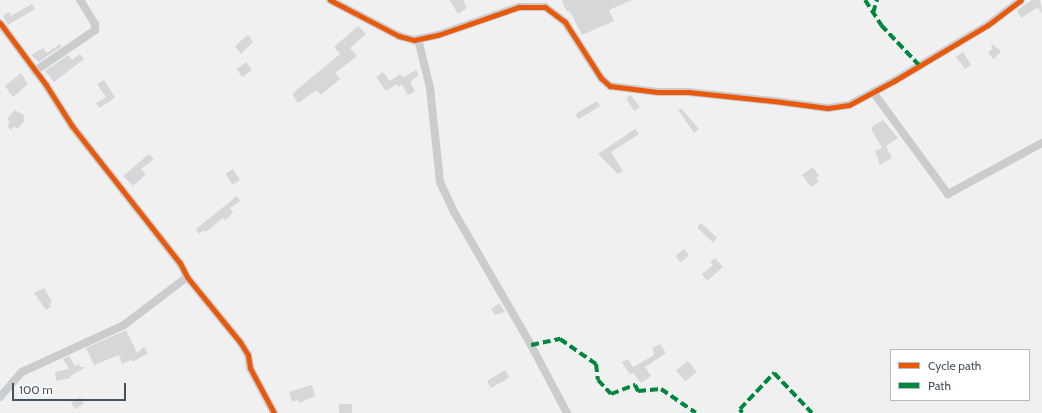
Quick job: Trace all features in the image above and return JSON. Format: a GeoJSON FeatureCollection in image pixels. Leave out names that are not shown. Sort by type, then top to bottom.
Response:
{"type":"FeatureCollection","features":[{"type":"Feature","properties":{"kind":"street"},"geometry":{"type":"LineString","coordinates":[[35,71],[95,30],[95,24],[80,0]]}},
{"type":"Feature","properties":{"kind":"street"},"geometry":{"type":"LineString","coordinates":[[330,0],[399,36],[418,39],[438,35],[519,7],[538,6],[551,9],[560,17],[601,78],[610,86],[658,92],[688,92],[828,108],[849,104],[873,92],[952,47],[1021,0]]}},
{"type":"Feature","properties":{"kind":"street"},"geometry":{"type":"LineString","coordinates":[[0,23],[72,126],[180,263],[187,277],[240,342],[248,355],[250,368],[274,413]]}},
{"type":"Feature","properties":{"kind":"street"},"geometry":{"type":"LineString","coordinates":[[418,39],[430,88],[440,182],[454,212],[531,345],[567,413]]}},
{"type":"Feature","properties":{"kind":"street"},"geometry":{"type":"LineString","coordinates":[[873,92],[948,194],[1042,143]]}},
{"type":"Feature","properties":{"kind":"street"},"geometry":{"type":"LineString","coordinates":[[0,397],[22,372],[124,324],[187,277]]}},
{"type":"Feature","properties":{"kind":"building"},"geometry":{"type":"Polygon","coordinates":[[[450,0],[463,0],[467,8],[458,14],[450,0]]]}},
{"type":"Feature","properties":{"kind":"building"},"geometry":{"type":"Polygon","coordinates":[[[562,0],[632,0],[609,10],[614,21],[582,35],[570,11],[568,12],[564,7],[562,0]]]}},
{"type":"Feature","properties":{"kind":"building"},"geometry":{"type":"Polygon","coordinates":[[[1032,0],[1040,0],[1042,14],[1038,7],[1021,18],[1017,10],[1032,0]]]}},
{"type":"Feature","properties":{"kind":"building"},"geometry":{"type":"Polygon","coordinates":[[[32,4],[35,9],[8,25],[3,16],[9,12],[11,16],[32,4]]]}},
{"type":"Feature","properties":{"kind":"building"},"geometry":{"type":"Polygon","coordinates":[[[358,26],[366,34],[350,48],[357,56],[335,73],[340,79],[321,95],[317,90],[298,103],[293,95],[294,92],[340,54],[334,47],[358,26]]]}},
{"type":"Feature","properties":{"kind":"building"},"geometry":{"type":"Polygon","coordinates":[[[248,35],[253,42],[241,54],[235,46],[248,35]]]}},
{"type":"Feature","properties":{"kind":"building"},"geometry":{"type":"Polygon","coordinates":[[[991,43],[1001,51],[994,59],[988,53],[992,49],[991,43]]]}},
{"type":"Feature","properties":{"kind":"building"},"geometry":{"type":"Polygon","coordinates":[[[60,44],[62,46],[39,62],[31,55],[43,48],[47,53],[60,44]]]}},
{"type":"Feature","properties":{"kind":"building"},"geometry":{"type":"Polygon","coordinates":[[[963,52],[971,65],[965,69],[956,57],[963,52]]]}},
{"type":"Feature","properties":{"kind":"building"},"geometry":{"type":"Polygon","coordinates":[[[80,54],[84,59],[54,82],[45,71],[68,55],[72,60],[80,54]]]}},
{"type":"Feature","properties":{"kind":"building"},"geometry":{"type":"Polygon","coordinates":[[[246,62],[252,70],[242,77],[236,69],[246,62]]]}},
{"type":"Feature","properties":{"kind":"building"},"geometry":{"type":"Polygon","coordinates":[[[416,70],[419,75],[410,82],[415,91],[408,95],[402,84],[398,87],[397,84],[386,91],[376,77],[383,72],[390,81],[400,74],[404,77],[416,70]]]}},
{"type":"Feature","properties":{"kind":"building"},"geometry":{"type":"Polygon","coordinates":[[[21,73],[28,84],[13,97],[5,86],[21,73]]]}},
{"type":"Feature","properties":{"kind":"building"},"geometry":{"type":"Polygon","coordinates":[[[104,80],[115,97],[99,108],[96,103],[106,97],[97,84],[104,80]]]}},
{"type":"Feature","properties":{"kind":"building"},"geometry":{"type":"Polygon","coordinates":[[[631,95],[640,107],[634,111],[626,98],[631,95]]]}},
{"type":"Feature","properties":{"kind":"building"},"geometry":{"type":"Polygon","coordinates":[[[597,101],[600,106],[579,119],[576,114],[597,101]]]}},
{"type":"Feature","properties":{"kind":"building"},"geometry":{"type":"Polygon","coordinates":[[[681,108],[699,129],[694,133],[678,110],[681,108]]]}},
{"type":"Feature","properties":{"kind":"building"},"geometry":{"type":"Polygon","coordinates":[[[15,110],[25,116],[23,118],[25,121],[17,129],[14,126],[11,130],[7,126],[10,122],[7,119],[15,110]]]}},
{"type":"Feature","properties":{"kind":"building"},"geometry":{"type":"Polygon","coordinates":[[[883,120],[898,138],[886,146],[892,158],[880,165],[875,151],[882,148],[872,131],[872,127],[883,120]]]}},
{"type":"Feature","properties":{"kind":"building"},"geometry":{"type":"Polygon","coordinates":[[[635,129],[639,134],[611,152],[623,171],[618,174],[598,154],[635,129]]]}},
{"type":"Feature","properties":{"kind":"building"},"geometry":{"type":"Polygon","coordinates":[[[149,154],[154,159],[141,169],[146,174],[133,186],[123,176],[149,154]]]}},
{"type":"Feature","properties":{"kind":"building"},"geometry":{"type":"Polygon","coordinates":[[[813,167],[819,176],[816,178],[819,181],[811,187],[802,175],[813,167]]]}},
{"type":"Feature","properties":{"kind":"building"},"geometry":{"type":"Polygon","coordinates":[[[233,169],[240,180],[232,185],[225,174],[233,169]]]}},
{"type":"Feature","properties":{"kind":"building"},"geometry":{"type":"Polygon","coordinates":[[[237,196],[240,201],[230,208],[233,212],[230,216],[225,220],[223,218],[206,232],[204,230],[199,234],[196,229],[237,196]]]}},
{"type":"Feature","properties":{"kind":"building"},"geometry":{"type":"Polygon","coordinates":[[[701,223],[717,238],[713,242],[697,227],[701,223]]]}},
{"type":"Feature","properties":{"kind":"building"},"geometry":{"type":"Polygon","coordinates":[[[684,249],[689,255],[681,262],[676,256],[684,249]]]}},
{"type":"Feature","properties":{"kind":"building"},"geometry":{"type":"Polygon","coordinates":[[[715,258],[723,267],[707,281],[702,274],[713,265],[710,262],[715,258]]]}},
{"type":"Feature","properties":{"kind":"building"},"geometry":{"type":"Polygon","coordinates":[[[44,288],[52,302],[49,304],[51,307],[46,310],[34,293],[44,288]]]}},
{"type":"Feature","properties":{"kind":"building"},"geometry":{"type":"Polygon","coordinates":[[[499,303],[505,312],[495,315],[491,309],[499,303]]]}},
{"type":"Feature","properties":{"kind":"building"},"geometry":{"type":"Polygon","coordinates":[[[126,330],[137,353],[144,347],[148,353],[133,362],[132,360],[122,364],[119,355],[94,365],[86,348],[126,330]]]}},
{"type":"Feature","properties":{"kind":"building"},"geometry":{"type":"Polygon","coordinates":[[[660,344],[666,353],[645,367],[651,376],[641,383],[633,373],[630,375],[622,362],[628,359],[633,367],[654,355],[653,348],[660,344]]]}},
{"type":"Feature","properties":{"kind":"building"},"geometry":{"type":"Polygon","coordinates":[[[69,356],[75,366],[79,364],[80,367],[86,367],[70,376],[71,378],[56,381],[55,372],[69,369],[63,359],[69,356]]]}},
{"type":"Feature","properties":{"kind":"building"},"geometry":{"type":"Polygon","coordinates":[[[688,361],[697,372],[685,381],[676,370],[688,361]]]}},
{"type":"Feature","properties":{"kind":"building"},"geometry":{"type":"Polygon","coordinates":[[[505,370],[509,376],[507,379],[491,388],[487,381],[505,370]]]}},
{"type":"Feature","properties":{"kind":"building"},"geometry":{"type":"Polygon","coordinates":[[[312,385],[315,396],[299,403],[298,400],[292,402],[289,392],[312,385]]]}},
{"type":"Feature","properties":{"kind":"building"},"geometry":{"type":"Polygon","coordinates":[[[80,397],[84,404],[75,409],[71,403],[80,397]]]}},
{"type":"Feature","properties":{"kind":"building"},"geometry":{"type":"Polygon","coordinates":[[[339,404],[352,404],[352,413],[339,413],[339,404]]]}},
{"type":"Feature","properties":{"kind":"marked path"},"geometry":{"type":"LineString","coordinates":[[865,0],[881,25],[919,65]]}},
{"type":"Feature","properties":{"kind":"marked path"},"geometry":{"type":"LineString","coordinates":[[873,13],[877,0]]}},
{"type":"Feature","properties":{"kind":"marked path"},"geometry":{"type":"LineString","coordinates":[[531,345],[560,339],[596,364],[598,380],[611,394],[635,385],[638,391],[661,389],[696,413]]}},
{"type":"Feature","properties":{"kind":"marked path"},"geometry":{"type":"LineString","coordinates":[[742,413],[740,409],[774,373],[812,413]]}},
{"type":"Feature","properties":{"kind":"cycle path"},"geometry":{"type":"LineString","coordinates":[[330,0],[399,36],[414,40],[438,35],[519,7],[545,7],[565,22],[601,78],[610,86],[658,92],[688,92],[828,108],[849,105],[894,81],[988,25],[1021,0]]}},
{"type":"Feature","properties":{"kind":"cycle path"},"geometry":{"type":"LineString","coordinates":[[0,23],[46,85],[72,126],[180,263],[187,277],[240,342],[248,355],[250,368],[274,413]]}}]}
